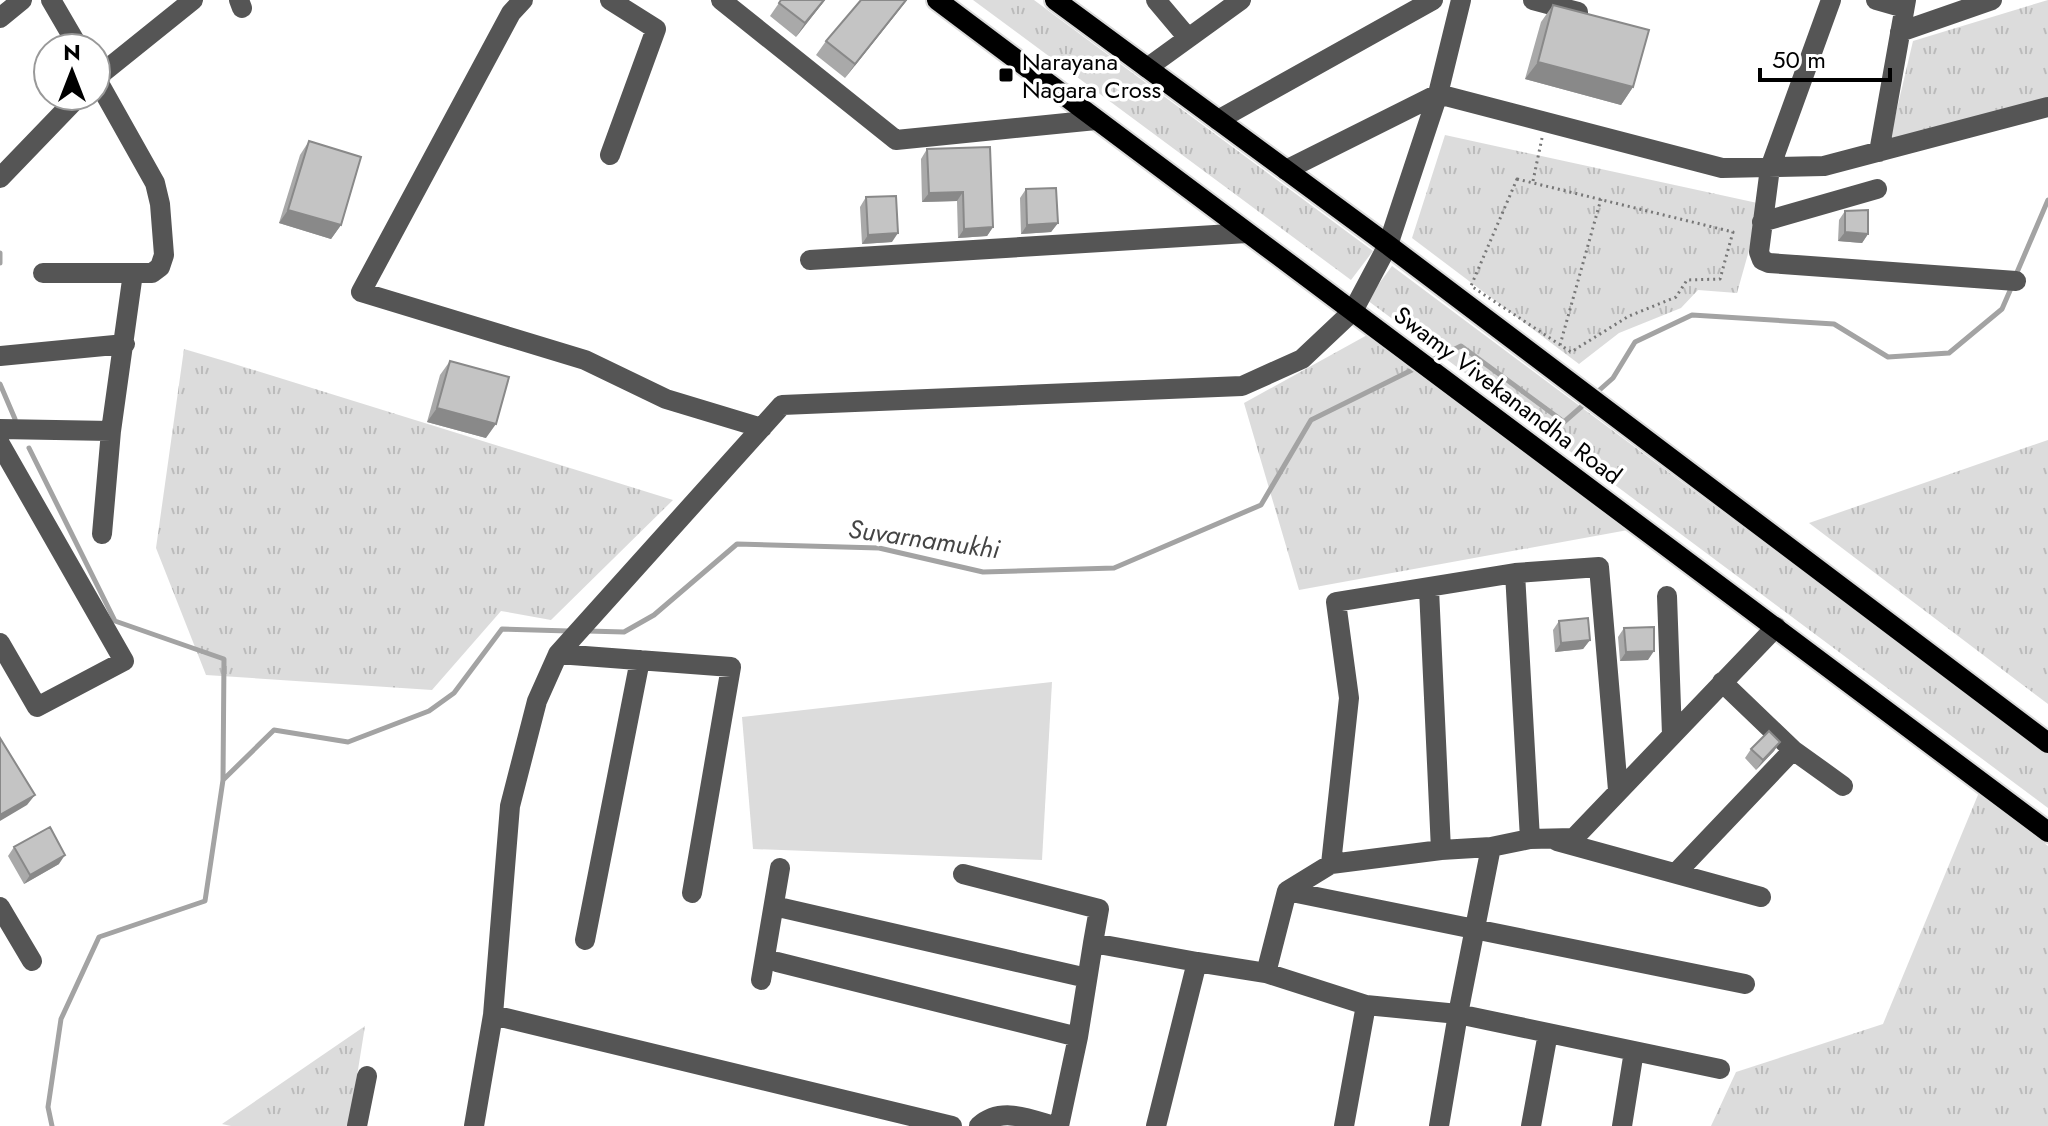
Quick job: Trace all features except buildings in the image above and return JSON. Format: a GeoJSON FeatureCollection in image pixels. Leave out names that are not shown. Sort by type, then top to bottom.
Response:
{"type":"FeatureCollection","features":[{"type":"Feature","properties":{"kind":"main road","name":"Swamy Vivekanandha Road"},"geometry":{"type":"LineString","coordinates":[[937,0],[2048,832]]}},
{"type":"Feature","properties":{"kind":"main road","name":"Swamy Vivekanandha Road"},"geometry":{"type":"LineString","coordinates":[[1055,0],[1388,245],[2048,743]]}},
{"type":"Feature","properties":{"kind":"street"},"geometry":{"type":"LineString","coordinates":[[0,18],[22,0]]}},
{"type":"Feature","properties":{"kind":"street"},"geometry":{"type":"LineString","coordinates":[[51,0],[70,32]]}},
{"type":"Feature","properties":{"kind":"street"},"geometry":{"type":"LineString","coordinates":[[112,65],[193,0]]}},
{"type":"Feature","properties":{"kind":"street"},"geometry":{"type":"LineString","coordinates":[[523,0],[511,13],[361,292],[585,360],[666,399],[762,428]]}},
{"type":"Feature","properties":{"kind":"street"},"geometry":{"type":"LineString","coordinates":[[610,0],[656,29],[610,155]]}},
{"type":"Feature","properties":{"kind":"street"},"geometry":{"type":"LineString","coordinates":[[721,0],[896,140],[1096,120]]}},
{"type":"Feature","properties":{"kind":"street"},"geometry":{"type":"LineString","coordinates":[[1156,0],[1188,38]]}},
{"type":"Feature","properties":{"kind":"street"},"geometry":{"type":"LineString","coordinates":[[1147,68],[1241,0]]}},
{"type":"Feature","properties":{"kind":"street"},"geometry":{"type":"LineString","coordinates":[[1218,120],[1433,0]]}},
{"type":"Feature","properties":{"kind":"street"},"geometry":{"type":"LineString","coordinates":[[474,1126],[493,1015],[510,806],[537,701],[559,653],[782,405],[1242,386],[1302,359],[1353,311],[1388,245],[1438,94],[1461,0]]}},
{"type":"Feature","properties":{"kind":"street"},"geometry":{"type":"LineString","coordinates":[[1533,0],[1578,12]]}},
{"type":"Feature","properties":{"kind":"street"},"geometry":{"type":"LineString","coordinates":[[1831,0],[1770,168],[1759,252],[1762,260],[1769,263],[2016,281]]}},
{"type":"Feature","properties":{"kind":"street"},"geometry":{"type":"LineString","coordinates":[[1876,0],[1905,4],[1879,152]]}},
{"type":"Feature","properties":{"kind":"street"},"geometry":{"type":"LineString","coordinates":[[1900,32],[1992,0]]}},
{"type":"Feature","properties":{"kind":"street"},"geometry":{"type":"LineString","coordinates":[[1286,170],[1438,94],[1722,168],[1824,166],[2048,107]]}},
{"type":"Feature","properties":{"kind":"street"},"geometry":{"type":"LineString","coordinates":[[43,273],[152,273],[160,267],[164,255],[155,183],[112,106]]}},
{"type":"Feature","properties":{"kind":"street"},"geometry":{"type":"LineString","coordinates":[[0,178],[64,112]]}},
{"type":"Feature","properties":{"kind":"street"},"geometry":{"type":"LineString","coordinates":[[1762,222],[1877,189]]}},
{"type":"Feature","properties":{"kind":"street"},"geometry":{"type":"LineString","coordinates":[[810,260],[1247,233]]}},
{"type":"Feature","properties":{"kind":"street"},"geometry":{"type":"LineString","coordinates":[[102,534],[111,431],[133,273]]}},
{"type":"Feature","properties":{"kind":"street"},"geometry":{"type":"LineString","coordinates":[[0,356],[125,344]]}},
{"type":"Feature","properties":{"kind":"street"},"geometry":{"type":"LineString","coordinates":[[0,429],[111,431]]}},
{"type":"Feature","properties":{"kind":"street"},"geometry":{"type":"LineString","coordinates":[[0,444],[124,661],[37,707],[0,643]]}},
{"type":"Feature","properties":{"kind":"street"},"geometry":{"type":"LineString","coordinates":[[1331,864],[1349,698],[1336,602],[1515,573],[1599,567],[1618,790]]}},
{"type":"Feature","properties":{"kind":"street"},"geometry":{"type":"LineString","coordinates":[[1515,573],[1530,839]]}},
{"type":"Feature","properties":{"kind":"street"},"geometry":{"type":"LineString","coordinates":[[1429,589],[1441,850]]}},
{"type":"Feature","properties":{"kind":"street"},"geometry":{"type":"LineString","coordinates":[[1667,596],[1672,735]]}},
{"type":"Feature","properties":{"kind":"street"},"geometry":{"type":"LineString","coordinates":[[1266,973],[1287,891],[1331,864],[1491,847],[1530,839],[1574,838],[1776,627]]}},
{"type":"Feature","properties":{"kind":"street"},"geometry":{"type":"LineString","coordinates":[[559,653],[731,667],[692,893]]}},
{"type":"Feature","properties":{"kind":"street"},"geometry":{"type":"LineString","coordinates":[[585,940],[640,660]]}},
{"type":"Feature","properties":{"kind":"street"},"geometry":{"type":"LineString","coordinates":[[1722,682],[1793,750],[1843,786]]}},
{"type":"Feature","properties":{"kind":"street"},"geometry":{"type":"LineString","coordinates":[[1676,873],[1793,750]]}},
{"type":"Feature","properties":{"kind":"street"},"geometry":{"type":"LineString","coordinates":[[1553,840],[1761,897]]}},
{"type":"Feature","properties":{"kind":"street"},"geometry":{"type":"LineString","coordinates":[[1439,1126],[1491,847]]}},
{"type":"Feature","properties":{"kind":"street"},"geometry":{"type":"LineString","coordinates":[[761,980],[780,868]]}},
{"type":"Feature","properties":{"kind":"street"},"geometry":{"type":"LineString","coordinates":[[963,874],[1099,909],[1078,1037],[1057,1126],[1009,1114],[995,1116],[979,1126]]}},
{"type":"Feature","properties":{"kind":"street"},"geometry":{"type":"LineString","coordinates":[[1287,891],[1745,984]]}},
{"type":"Feature","properties":{"kind":"street"},"geometry":{"type":"LineString","coordinates":[[774,906],[1087,978]]}},
{"type":"Feature","properties":{"kind":"street"},"geometry":{"type":"LineString","coordinates":[[0,907],[32,961]]}},
{"type":"Feature","properties":{"kind":"street"},"geometry":{"type":"LineString","coordinates":[[1093,943],[1266,973],[1366,1005],[1458,1014],[1720,1069]]}},
{"type":"Feature","properties":{"kind":"street"},"geometry":{"type":"LineString","coordinates":[[777,962],[1078,1037]]}},
{"type":"Feature","properties":{"kind":"street"},"geometry":{"type":"LineString","coordinates":[[1156,1126],[1197,962]]}},
{"type":"Feature","properties":{"kind":"street"},"geometry":{"type":"LineString","coordinates":[[1344,1126],[1366,1005]]}},
{"type":"Feature","properties":{"kind":"street"},"geometry":{"type":"LineString","coordinates":[[493,1015],[952,1126]]}},
{"type":"Feature","properties":{"kind":"street"},"geometry":{"type":"LineString","coordinates":[[1531,1126],[1548,1033]]}},
{"type":"Feature","properties":{"kind":"street"},"geometry":{"type":"LineString","coordinates":[[1622,1126],[1634,1051]]}},
{"type":"Feature","properties":{"kind":"street"},"geometry":{"type":"LineString","coordinates":[[357,1126],[367,1076]]}},
{"type":"Feature","properties":{"kind":"path"},"geometry":{"type":"LineString","coordinates":[[1533,182],[1546,123]]}},
{"type":"Feature","properties":{"kind":"path"},"geometry":{"type":"LineString","coordinates":[[1517,179],[1533,182],[1733,232],[1720,279],[1687,280],[1676,297],[1629,316],[1571,352],[1471,286],[1517,179]]}},
{"type":"Feature","properties":{"kind":"path"},"geometry":{"type":"LineString","coordinates":[[1560,345],[1601,199]]}},
{"type":"Feature","properties":{"kind":"green space"},"geometry":{"type":"Polygon","coordinates":[[[973,0],[1034,0],[1373,251],[1351,280],[973,0]]]}},
{"type":"Feature","properties":{"kind":"green space"},"geometry":{"type":"Polygon","coordinates":[[[2048,0],[2048,99],[1887,151],[1913,41],[2048,0]]]}},
{"type":"Feature","properties":{"kind":"green space"},"geometry":{"type":"Polygon","coordinates":[[[1445,135],[1762,204],[1737,293],[1698,290],[1681,308],[1619,333],[1579,364],[1412,238],[1445,135]]]}},
{"type":"Feature","properties":{"kind":"green space"},"geometry":{"type":"Polygon","coordinates":[[[1392,266],[2048,755],[2048,808],[1367,300],[1392,266]]]}},
{"type":"Feature","properties":{"kind":"green space"},"geometry":{"type":"Polygon","coordinates":[[[1369,334],[1628,530],[1299,590],[1244,403],[1369,334]]]}},
{"type":"Feature","properties":{"kind":"green space"},"geometry":{"type":"Polygon","coordinates":[[[184,349],[673,500],[551,620],[501,611],[432,690],[206,675],[156,548],[184,349]]]}},
{"type":"Feature","properties":{"kind":"green space"},"geometry":{"type":"Polygon","coordinates":[[[2048,440],[2048,704],[1809,523],[2048,440]]]}},
{"type":"Feature","properties":{"kind":"green space"},"geometry":{"type":"Polygon","coordinates":[[[1052,682],[1042,860],[753,849],[742,717],[1052,682]]]}},
{"type":"Feature","properties":{"kind":"green space"},"geometry":{"type":"Polygon","coordinates":[[[1980,790],[2048,846],[2048,1126],[1711,1126],[1736,1072],[1883,1024],[1980,790]]]}},
{"type":"Feature","properties":{"kind":"green space"},"geometry":{"type":"Polygon","coordinates":[[[365,1026],[349,1126],[222,1124],[365,1026]]]}},
{"type":"Feature","properties":{"kind":"waterway","name":"Suvarnamukhi"},"geometry":{"type":"LineString","coordinates":[[2015,277],[2048,200]]}},
{"type":"Feature","properties":{"kind":"waterway"},"geometry":{"type":"LineString","coordinates":[[0,253],[0,263]]}},
{"type":"Feature","properties":{"kind":"waterway","name":"Suvarnamukhi"},"geometry":{"type":"LineString","coordinates":[[1595,394],[1613,378],[1635,342],[1692,315],[1834,324],[1888,357],[1949,353],[2002,309],[2012,286]]}},
{"type":"Feature","properties":{"kind":"waterway","name":"Suvarnamukhi"},"geometry":{"type":"LineString","coordinates":[[1430,361],[1461,346],[1564,422],[1588,401]]}},
{"type":"Feature","properties":{"kind":"waterway","name":"Suvarnamukhi"},"geometry":{"type":"LineString","coordinates":[[587,631],[624,632],[654,615],[737,544],[879,548],[983,572],[1114,568],[1261,505],[1311,420],[1418,367]]}},
{"type":"Feature","properties":{"kind":"waterway"},"geometry":{"type":"LineString","coordinates":[[0,384],[15,419]]}},
{"type":"Feature","properties":{"kind":"waterway"},"geometry":{"type":"LineString","coordinates":[[29,448],[115,621],[224,659],[223,780]]}},
{"type":"Feature","properties":{"kind":"waterway","name":"Suvarnamukhi"},"geometry":{"type":"LineString","coordinates":[[52,1126],[48,1107],[61,1019],[99,937],[205,901],[223,780],[274,730],[348,742],[429,711],[454,693],[502,629],[569,631]]}},
{"type":"Feature","properties":{"kind":"place","name":"Narayana Nagara Cross"},"geometry":{"type":"Point","coordinates":[1006,75]}}]}
